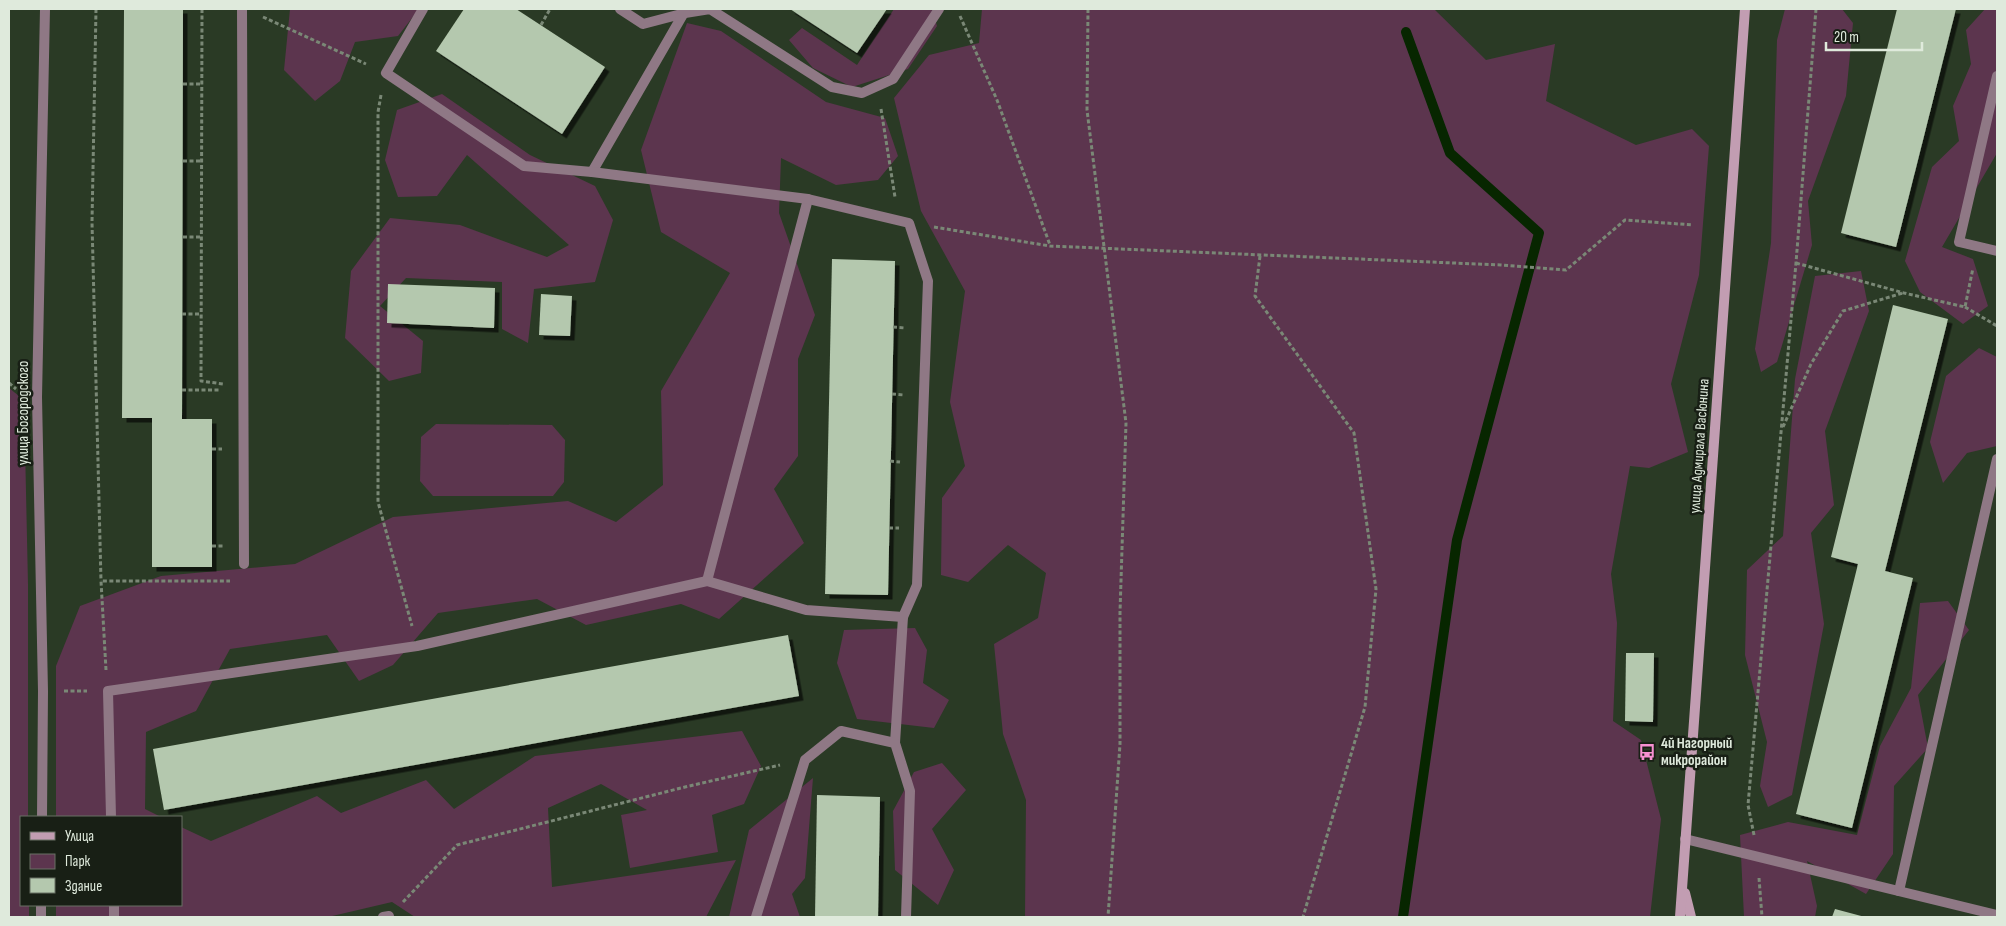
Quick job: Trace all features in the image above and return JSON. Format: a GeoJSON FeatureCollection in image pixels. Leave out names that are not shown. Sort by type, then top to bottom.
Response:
{"type":"FeatureCollection","features":[{"type":"Feature","properties":{"kind":"street","name":"улица Богородского"},"geometry":{"type":"LineString","coordinates":[[42,816],[43,691],[37,397],[44,9]]}},
{"type":"Feature","properties":{"kind":"street"},"geometry":{"type":"LineString","coordinates":[[242,9],[244,564]]}},
{"type":"Feature","properties":{"kind":"street"},"geometry":{"type":"LineString","coordinates":[[424,9],[386,73],[524,166],[592,172],[808,199],[904,222],[928,281],[917,585],[903,617],[895,743],[910,791],[906,917]]}},
{"type":"Feature","properties":{"kind":"street"},"geometry":{"type":"LineString","coordinates":[[620,9],[643,24],[685,11],[710,9],[832,87],[862,93],[893,79],[939,9]]}},
{"type":"Feature","properties":{"kind":"street","name":"улица Адмирала Васюнина"},"geometry":{"type":"LineString","coordinates":[[1680,917],[1745,9]]}},
{"type":"Feature","properties":{"kind":"street"},"geometry":{"type":"LineString","coordinates":[[592,172],[685,11]]}},
{"type":"Feature","properties":{"kind":"street"},"geometry":{"type":"LineString","coordinates":[[1997,76],[1959,242],[1997,252]]}},
{"type":"Feature","properties":{"kind":"street"},"geometry":{"type":"LineString","coordinates":[[707,581],[808,199]]}},
{"type":"Feature","properties":{"kind":"street"},"geometry":{"type":"LineString","coordinates":[[1898,891],[1997,459]]}},
{"type":"Feature","properties":{"kind":"street"},"geometry":{"type":"LineString","coordinates":[[111,816],[108,691],[417,646],[707,581],[806,610],[903,617]]}},
{"type":"Feature","properties":{"kind":"street"},"geometry":{"type":"LineString","coordinates":[[756,917],[805,760],[841,731],[895,743]]}},
{"type":"Feature","properties":{"kind":"street"},"geometry":{"type":"LineString","coordinates":[[1686,839],[1997,915]]}},
{"type":"Feature","properties":{"kind":"street"},"geometry":{"type":"LineString","coordinates":[[1682,885],[1691,917]]}},
{"type":"Feature","properties":{"kind":"path"},"geometry":{"type":"LineString","coordinates":[[43,691],[108,691],[101,581],[92,222],[96,9]]}},
{"type":"Feature","properties":{"kind":"path"},"geometry":{"type":"LineString","coordinates":[[202,9],[201,381],[229,384]]}},
{"type":"Feature","properties":{"kind":"path"},"geometry":{"type":"LineString","coordinates":[[541,25],[550,9]]}},
{"type":"Feature","properties":{"kind":"path"},"geometry":{"type":"LineString","coordinates":[[957,9],[997,100],[1050,246]]}},
{"type":"Feature","properties":{"kind":"path"},"geometry":{"type":"LineString","coordinates":[[1088,9],[1087,110],[1126,424],[1120,612],[1120,744],[1108,917]]}},
{"type":"Feature","properties":{"kind":"path"},"geometry":{"type":"LineString","coordinates":[[1762,917],[1758,857],[1748,805],[1796,263],[1816,9]]}},
{"type":"Feature","properties":{"kind":"path"},"geometry":{"type":"LineString","coordinates":[[254,13],[386,73],[378,112],[378,502],[417,646]]}},
{"type":"Feature","properties":{"kind":"path"},"geometry":{"type":"LineString","coordinates":[[183,84],[201,84]]}},
{"type":"Feature","properties":{"kind":"path"},"geometry":{"type":"LineString","coordinates":[[878,86],[904,222],[1050,246],[1501,265],[1566,270],[1625,220],[1693,225]]}},
{"type":"Feature","properties":{"kind":"path"},"geometry":{"type":"LineString","coordinates":[[183,161],[202,161]]}},
{"type":"Feature","properties":{"kind":"path"},"geometry":{"type":"LineString","coordinates":[[182,237],[200,237]]}},
{"type":"Feature","properties":{"kind":"path"},"geometry":{"type":"LineString","coordinates":[[1965,307],[1978,246]]}},
{"type":"Feature","properties":{"kind":"path"},"geometry":{"type":"LineString","coordinates":[[1260,256],[1256,296],[1354,433],[1376,589],[1364,707],[1304,917]]}},
{"type":"Feature","properties":{"kind":"path"},"geometry":{"type":"LineString","coordinates":[[1796,263],[1904,293],[1965,307],[1997,326]]}},
{"type":"Feature","properties":{"kind":"path"},"geometry":{"type":"LineString","coordinates":[[1781,431],[1811,364],[1843,311],[1904,293]]}},
{"type":"Feature","properties":{"kind":"path"},"geometry":{"type":"LineString","coordinates":[[182,314],[201,314]]}},
{"type":"Feature","properties":{"kind":"path"},"geometry":{"type":"LineString","coordinates":[[182,390],[230,390]]}},
{"type":"Feature","properties":{"kind":"path"},"geometry":{"type":"LineString","coordinates":[[101,581],[231,581],[231,572]]}},
{"type":"Feature","properties":{"kind":"path"},"geometry":{"type":"LineString","coordinates":[[386,917],[457,845],[685,787],[805,760]]}},
{"type":"Feature","properties":{"kind":"green space"},"geometry":{"type":"Polygon","coordinates":[[[290,9],[419,9],[398,36],[355,42],[340,81],[315,101],[284,70],[290,9]]]}},
{"type":"Feature","properties":{"kind":"green space"},"geometry":{"type":"Polygon","coordinates":[[[894,9],[932,9],[937,26],[908,69],[852,87],[813,68],[789,40],[802,28],[857,65],[894,9]]]}},
{"type":"Feature","properties":{"kind":"green space"},"geometry":{"type":"Polygon","coordinates":[[[982,9],[1434,9],[1486,60],[1555,44],[1546,101],[1636,145],[1692,129],[1709,146],[1699,275],[1671,384],[1688,452],[1649,468],[1630,466],[1611,574],[1617,623],[1613,721],[1641,740],[1661,819],[1650,917],[1025,917],[1026,800],[1003,734],[994,644],[1038,618],[1046,573],[1008,545],[968,582],[941,575],[942,498],[965,466],[950,402],[965,291],[921,211],[894,98],[929,55],[979,43],[982,9]]]}},
{"type":"Feature","properties":{"kind":"green space"},"geometry":{"type":"Polygon","coordinates":[[[1785,9],[1842,9],[1853,23],[1846,96],[1808,201],[1812,245],[1777,362],[1761,372],[1755,349],[1771,243],[1777,40],[1785,9]]]}},
{"type":"Feature","properties":{"kind":"green space"},"geometry":{"type":"Polygon","coordinates":[[[1985,9],[1997,9],[1997,153],[1942,247],[1973,259],[1988,306],[1963,324],[1920,292],[1905,261],[1932,167],[1959,141],[1953,106],[1971,64],[1966,30],[1985,9]]]}},
{"type":"Feature","properties":{"kind":"green space"},"geometry":{"type":"Polygon","coordinates":[[[687,23],[721,31],[826,102],[885,118],[898,156],[878,180],[836,185],[781,158],[779,213],[815,315],[798,359],[798,456],[774,489],[804,543],[719,619],[681,604],[586,625],[537,599],[438,613],[393,665],[359,681],[327,635],[230,649],[196,711],[146,732],[145,809],[159,816],[56,816],[56,666],[80,606],[161,576],[295,564],[393,517],[568,501],[616,522],[663,485],[661,391],[730,273],[661,232],[641,150],[687,23]]]}},
{"type":"Feature","properties":{"kind":"green space"},"geometry":{"type":"Polygon","coordinates":[[[442,94],[530,155],[595,186],[613,220],[595,282],[534,289],[528,343],[502,329],[502,282],[406,278],[380,306],[423,341],[421,373],[389,381],[345,338],[351,271],[390,218],[460,225],[547,257],[569,245],[467,155],[437,196],[398,197],[385,160],[397,110],[442,94]]]}},
{"type":"Feature","properties":{"kind":"green space"},"geometry":{"type":"Polygon","coordinates":[[[1861,271],[1869,311],[1825,431],[1834,505],[1811,533],[1824,624],[1792,795],[1768,807],[1760,786],[1767,742],[1745,655],[1747,570],[1783,536],[1795,379],[1815,276],[1861,271]]]}},
{"type":"Feature","properties":{"kind":"green space"},"geometry":{"type":"Polygon","coordinates":[[[1979,348],[1997,357],[1997,446],[1967,453],[1943,483],[1930,442],[1946,376],[1979,348]]]}},
{"type":"Feature","properties":{"kind":"green space"},"geometry":{"type":"Polygon","coordinates":[[[9,388],[24,400],[28,584],[28,816],[20,816],[20,906],[29,906],[29,917],[9,917],[9,388]]]}},
{"type":"Feature","properties":{"kind":"green space"},"geometry":{"type":"Polygon","coordinates":[[[436,424],[552,425],[565,440],[564,482],[553,496],[433,496],[420,481],[421,437],[436,424]]]}},
{"type":"Feature","properties":{"kind":"green space"},"geometry":{"type":"Polygon","coordinates":[[[1948,601],[1969,630],[1918,695],[1928,748],[1894,786],[1893,854],[1866,894],[1807,861],[1817,906],[1815,917],[1744,917],[1740,835],[1788,822],[1857,835],[1880,746],[1911,688],[1920,603],[1948,601]]]}},
{"type":"Feature","properties":{"kind":"green space"},"geometry":{"type":"Polygon","coordinates":[[[915,628],[927,650],[923,683],[949,700],[934,728],[857,719],[837,663],[844,630],[915,628]]]}},
{"type":"Feature","properties":{"kind":"green space"},"geometry":{"type":"Polygon","coordinates":[[[742,731],[761,766],[744,804],[712,815],[718,852],[630,868],[621,815],[647,810],[601,784],[548,808],[552,887],[736,860],[706,917],[415,917],[392,902],[328,917],[56,917],[56,906],[182,906],[182,827],[211,841],[317,796],[341,813],[426,780],[454,809],[535,756],[742,731]]]}},
{"type":"Feature","properties":{"kind":"green space"},"geometry":{"type":"Polygon","coordinates":[[[942,763],[966,790],[932,829],[954,870],[938,905],[895,870],[893,811],[914,772],[942,763]]]}},
{"type":"Feature","properties":{"kind":"green space"},"geometry":{"type":"Polygon","coordinates":[[[813,778],[805,878],[792,894],[800,917],[729,917],[749,830],[813,778]]]}},
{"type":"Feature","properties":{"kind":"building"},"geometry":{"type":"Polygon","coordinates":[[[124,9],[183,9],[182,419],[212,419],[212,567],[152,567],[152,418],[122,418],[124,9]]]}},
{"type":"Feature","properties":{"kind":"building"},"geometry":{"type":"Polygon","coordinates":[[[464,9],[516,9],[605,67],[562,134],[436,51],[464,9]]]}},
{"type":"Feature","properties":{"kind":"building"},"geometry":{"type":"Polygon","coordinates":[[[790,9],[887,9],[857,53],[790,9]]]}},
{"type":"Feature","properties":{"kind":"building"},"geometry":{"type":"Polygon","coordinates":[[[1897,9],[1956,9],[1896,247],[1841,233],[1897,9]]]}},
{"type":"Feature","properties":{"kind":"building"},"geometry":{"type":"Polygon","coordinates":[[[832,259],[895,261],[888,595],[825,594],[832,259]]]}},
{"type":"Feature","properties":{"kind":"building"},"geometry":{"type":"Polygon","coordinates":[[[388,284],[495,288],[494,328],[387,323],[388,284]]]}},
{"type":"Feature","properties":{"kind":"building"},"geometry":{"type":"Polygon","coordinates":[[[541,294],[572,296],[570,336],[539,335],[541,294]]]}},
{"type":"Feature","properties":{"kind":"building"},"geometry":{"type":"Polygon","coordinates":[[[1893,305],[1948,319],[1885,571],[1913,578],[1852,828],[1796,814],[1858,564],[1831,557],[1893,305]]]}},
{"type":"Feature","properties":{"kind":"building"},"geometry":{"type":"Polygon","coordinates":[[[788,635],[799,696],[164,810],[153,749],[788,635]]]}},
{"type":"Feature","properties":{"kind":"building"},"geometry":{"type":"Polygon","coordinates":[[[1626,653],[1654,653],[1653,722],[1625,721],[1626,653]]]}},
{"type":"Feature","properties":{"kind":"building"},"geometry":{"type":"Polygon","coordinates":[[[817,795],[880,797],[878,917],[815,917],[817,795]]]}},
{"type":"Feature","properties":{"kind":"building"},"geometry":{"type":"Polygon","coordinates":[[[1835,909],[1865,917],[1832,917],[1835,909]]]}},
{"type":"Feature","properties":{"kind":"waterway"},"geometry":{"type":"LineString","coordinates":[[1403,917],[1457,540],[1539,233],[1450,153],[1406,32]]}},
{"type":"Feature","properties":{"kind":"place","name":"4й Нагорный микрорайон"},"geometry":{"type":"Point","coordinates":[1647,752]}}]}
